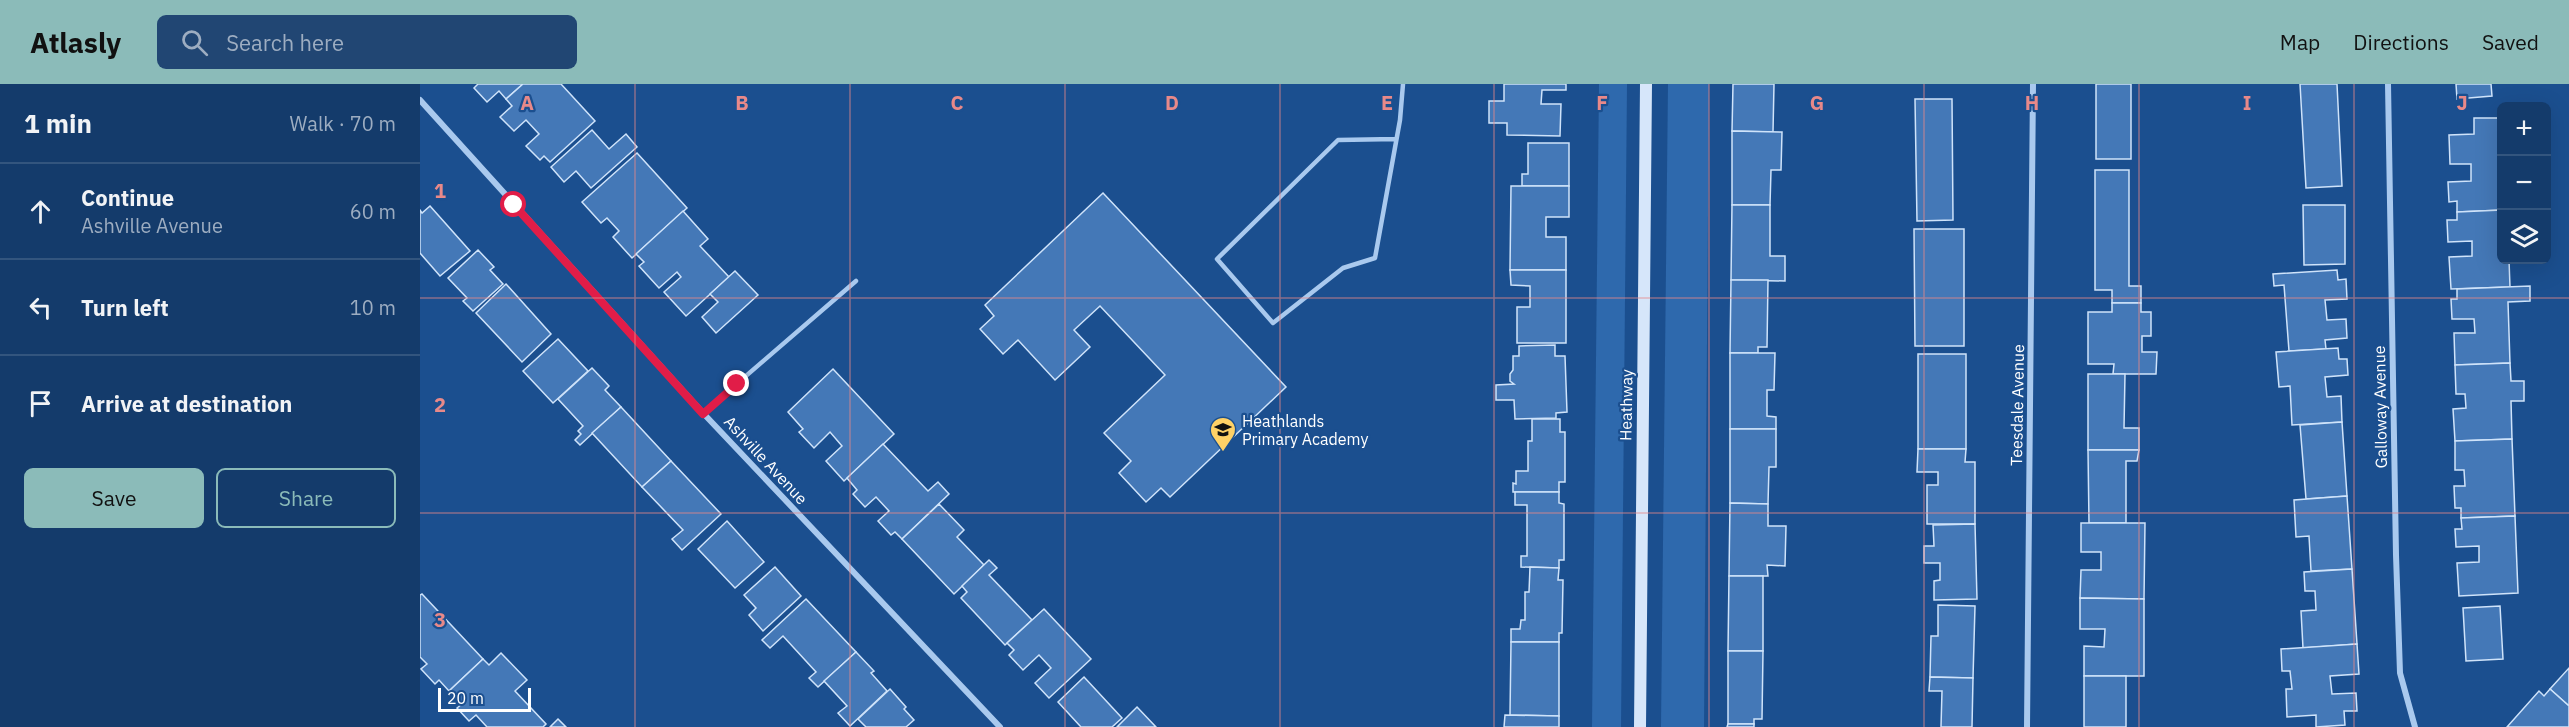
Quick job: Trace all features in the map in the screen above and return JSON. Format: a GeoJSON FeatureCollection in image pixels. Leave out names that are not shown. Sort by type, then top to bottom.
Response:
{"type":"FeatureCollection","features":[{"type":"Feature","properties":{"kind":"street","name":"Heathway"},"geometry":{"type":"LineString","coordinates":[[1640,727],[1646,84]]}},
{"type":"Feature","properties":{"kind":"street","name":"Teesdale Avenue"},"geometry":{"type":"LineString","coordinates":[[2027,727],[2033,84]]}},
{"type":"Feature","properties":{"kind":"street","name":"Galloway Avenue"},"geometry":{"type":"LineString","coordinates":[[2388,84],[2400,673],[2415,727]]}},
{"type":"Feature","properties":{"kind":"street","name":"Ashville Avenue"},"geometry":{"type":"LineString","coordinates":[[420,100],[703,414],[1000,727]]}},
{"type":"Feature","properties":{"kind":"lane"},"geometry":{"type":"LineString","coordinates":[[1396,139],[1338,140],[1217,260],[1273,323],[1342,268],[1375,258],[1396,139],[1403,84]]}},
{"type":"Feature","properties":{"kind":"lane"},"geometry":{"type":"LineString","coordinates":[[703,414],[856,281]]}},
{"type":"Feature","properties":{"kind":"shaded area"},"geometry":{"type":"Polygon","coordinates":[[[1599,84],[1627,84],[1621,727],[1592,727],[1599,84]]]}},
{"type":"Feature","properties":{"kind":"shaded area"},"geometry":{"type":"Polygon","coordinates":[[[1668,84],[1709,84],[1704,727],[1661,727],[1668,84]]]}},
{"type":"Feature","properties":{"kind":"building"},"geometry":{"type":"Polygon","coordinates":[[[478,84],[523,84],[506,99],[499,91],[487,102],[474,88],[478,84]]]}},
{"type":"Feature","properties":{"kind":"building"},"geometry":{"type":"Polygon","coordinates":[[[523,84],[561,84],[595,121],[550,162],[544,156],[540,160],[526,146],[539,134],[526,120],[514,131],[500,117],[512,106],[506,99],[523,84]]]}},
{"type":"Feature","properties":{"kind":"building"},"geometry":{"type":"Polygon","coordinates":[[[1504,84],[1566,84],[1566,90],[1542,90],[1541,104],[1561,104],[1560,136],[1507,135],[1507,123],[1489,123],[1489,101],[1504,101],[1504,84]]]}},
{"type":"Feature","properties":{"kind":"building"},"geometry":{"type":"Polygon","coordinates":[[[1733,84],[1774,84],[1773,132],[1732,131],[1733,84]]]}},
{"type":"Feature","properties":{"kind":"building"},"geometry":{"type":"Polygon","coordinates":[[[2096,84],[2131,84],[2131,159],[2096,159],[2096,84]]]}},
{"type":"Feature","properties":{"kind":"building"},"geometry":{"type":"Polygon","coordinates":[[[2300,84],[2337,84],[2342,186],[2306,188],[2300,84]]]}},
{"type":"Feature","properties":{"kind":"building"},"geometry":{"type":"Polygon","coordinates":[[[2456,84],[2491,84],[2492,96],[2457,99],[2456,84]]]}},
{"type":"Feature","properties":{"kind":"building"},"geometry":{"type":"Polygon","coordinates":[[[1915,99],[1952,99],[1953,220],[1917,221],[1915,99]]]}},
{"type":"Feature","properties":{"kind":"building"},"geometry":{"type":"Polygon","coordinates":[[[2474,118],[2497,118],[2497,210],[2457,212],[2457,201],[2449,202],[2448,182],[2471,181],[2471,164],[2450,164],[2449,135],[2474,134],[2474,118]]]}},
{"type":"Feature","properties":{"kind":"building"},"geometry":{"type":"Polygon","coordinates":[[[592,130],[609,149],[626,134],[637,147],[591,188],[576,171],[564,182],[551,167],[592,130]]]}},
{"type":"Feature","properties":{"kind":"building"},"geometry":{"type":"Polygon","coordinates":[[[1732,131],[1782,132],[1781,170],[1771,170],[1770,205],[1732,205],[1732,131]]]}},
{"type":"Feature","properties":{"kind":"building"},"geometry":{"type":"Polygon","coordinates":[[[1528,143],[1569,143],[1569,186],[1522,186],[1522,174],[1528,174],[1528,143]]]}},
{"type":"Feature","properties":{"kind":"building"},"geometry":{"type":"Polygon","coordinates":[[[637,153],[687,208],[632,258],[613,237],[619,231],[607,218],[601,223],[582,202],[637,153]]]}},
{"type":"Feature","properties":{"kind":"building"},"geometry":{"type":"Polygon","coordinates":[[[2095,170],[2129,170],[2129,286],[2141,286],[2141,303],[2112,303],[2112,290],[2095,290],[2095,170]]]}},
{"type":"Feature","properties":{"kind":"building"},"geometry":{"type":"Polygon","coordinates":[[[1511,186],[1569,186],[1569,217],[1546,217],[1546,237],[1566,237],[1566,270],[1510,270],[1511,186]]]}},
{"type":"Feature","properties":{"kind":"building"},"geometry":{"type":"Polygon","coordinates":[[[1103,193],[1286,387],[1170,497],[1161,488],[1146,502],[1119,473],[1131,461],[1104,433],[1165,375],[1100,306],[1074,330],[1090,347],[1055,380],[1018,340],[1003,354],[980,329],[994,316],[985,305],[1103,193]]]}},
{"type":"Feature","properties":{"kind":"building"},"geometry":{"type":"Polygon","coordinates":[[[1732,205],[1770,205],[1770,256],[1785,256],[1785,281],[1731,280],[1732,205]]]}},
{"type":"Feature","properties":{"kind":"building"},"geometry":{"type":"Polygon","coordinates":[[[2303,205],[2345,205],[2345,264],[2304,265],[2303,205]]]}},
{"type":"Feature","properties":{"kind":"building"},"geometry":{"type":"Polygon","coordinates":[[[430,206],[470,251],[440,276],[420,253],[420,210],[422,213],[430,206]]]}},
{"type":"Feature","properties":{"kind":"building"},"geometry":{"type":"Polygon","coordinates":[[[2497,210],[2497,264],[2509,264],[2510,287],[2451,289],[2449,257],[2472,256],[2472,241],[2448,242],[2447,220],[2457,220],[2457,212],[2497,210]]]}},
{"type":"Feature","properties":{"kind":"building"},"geometry":{"type":"Polygon","coordinates":[[[683,211],[708,239],[700,246],[729,277],[686,316],[664,292],[681,277],[677,272],[659,288],[639,266],[644,262],[636,254],[683,211]]]}},
{"type":"Feature","properties":{"kind":"building"},"geometry":{"type":"Polygon","coordinates":[[[1914,229],[1964,229],[1964,346],[1915,346],[1914,229]]]}},
{"type":"Feature","properties":{"kind":"building"},"geometry":{"type":"Polygon","coordinates":[[[478,250],[494,267],[490,270],[503,284],[473,311],[463,301],[467,298],[448,278],[478,250]]]}},
{"type":"Feature","properties":{"kind":"building"},"geometry":{"type":"Polygon","coordinates":[[[1510,270],[1566,270],[1566,343],[1517,343],[1517,307],[1530,307],[1530,286],[1511,285],[1510,270]]]}},
{"type":"Feature","properties":{"kind":"building"},"geometry":{"type":"Polygon","coordinates":[[[2337,270],[2338,280],[2346,279],[2347,299],[2325,300],[2327,320],[2346,319],[2347,338],[2325,340],[2326,349],[2289,351],[2284,285],[2274,286],[2273,274],[2337,270]]]}},
{"type":"Feature","properties":{"kind":"building"},"geometry":{"type":"Polygon","coordinates":[[[735,271],[758,295],[716,333],[702,317],[718,302],[710,294],[735,271]]]}},
{"type":"Feature","properties":{"kind":"building"},"geometry":{"type":"Polygon","coordinates":[[[1731,280],[1768,280],[1767,347],[1758,347],[1758,353],[1730,353],[1731,280]]]}},
{"type":"Feature","properties":{"kind":"building"},"geometry":{"type":"Polygon","coordinates":[[[506,284],[551,334],[522,362],[476,313],[506,284]]]}},
{"type":"Feature","properties":{"kind":"building"},"geometry":{"type":"Polygon","coordinates":[[[2530,286],[2530,301],[2508,302],[2510,363],[2455,365],[2454,333],[2475,333],[2474,319],[2452,319],[2451,299],[2457,299],[2457,289],[2530,286]]]}},
{"type":"Feature","properties":{"kind":"building"},"geometry":{"type":"Polygon","coordinates":[[[2112,303],[2141,303],[2141,312],[2151,312],[2151,336],[2142,336],[2142,352],[2157,352],[2156,374],[2113,374],[2114,364],[2088,364],[2088,312],[2112,312],[2112,303]]]}},
{"type":"Feature","properties":{"kind":"building"},"geometry":{"type":"Polygon","coordinates":[[[558,339],[588,371],[553,403],[523,371],[558,339]]]}},
{"type":"Feature","properties":{"kind":"building"},"geometry":{"type":"Polygon","coordinates":[[[1555,345],[1555,356],[1565,356],[1567,412],[1556,413],[1556,418],[1515,419],[1514,400],[1496,400],[1496,385],[1514,384],[1510,381],[1510,374],[1513,370],[1513,356],[1519,356],[1519,346],[1555,345]]]}},
{"type":"Feature","properties":{"kind":"building"},"geometry":{"type":"Polygon","coordinates":[[[2338,348],[2339,359],[2347,359],[2348,375],[2325,377],[2327,397],[2341,396],[2342,422],[2292,425],[2290,386],[2279,387],[2276,352],[2338,348]]]}},
{"type":"Feature","properties":{"kind":"building"},"geometry":{"type":"Polygon","coordinates":[[[1730,353],[1775,353],[1774,390],[1767,390],[1767,416],[1776,417],[1776,429],[1730,429],[1730,353]]]}},
{"type":"Feature","properties":{"kind":"building"},"geometry":{"type":"Polygon","coordinates":[[[1918,354],[1966,354],[1966,449],[1918,449],[1918,354]]]}},
{"type":"Feature","properties":{"kind":"building"},"geometry":{"type":"Polygon","coordinates":[[[2510,363],[2511,381],[2524,381],[2524,401],[2511,401],[2512,439],[2455,441],[2453,409],[2466,408],[2465,394],[2456,394],[2455,365],[2510,363]]]}},
{"type":"Feature","properties":{"kind":"building"},"geometry":{"type":"Polygon","coordinates":[[[592,368],[609,386],[605,390],[621,407],[580,445],[575,440],[581,434],[578,431],[583,426],[558,399],[592,368]]]}},
{"type":"Feature","properties":{"kind":"building"},"geometry":{"type":"Polygon","coordinates":[[[833,369],[894,434],[844,481],[826,461],[842,446],[830,432],[814,448],[799,432],[803,429],[788,412],[833,369]]]}},
{"type":"Feature","properties":{"kind":"building"},"geometry":{"type":"Polygon","coordinates":[[[2088,374],[2125,374],[2124,428],[2139,428],[2139,450],[2088,450],[2088,374]]]}},
{"type":"Feature","properties":{"kind":"building"},"geometry":{"type":"Polygon","coordinates":[[[621,407],[671,461],[642,487],[592,433],[621,407]]]}},
{"type":"Feature","properties":{"kind":"building"},"geometry":{"type":"Polygon","coordinates":[[[1532,419],[1560,419],[1560,432],[1565,432],[1565,482],[1559,482],[1559,492],[1513,492],[1513,483],[1516,484],[1516,471],[1528,471],[1528,441],[1532,441],[1532,419]]]}},
{"type":"Feature","properties":{"kind":"building"},"geometry":{"type":"Polygon","coordinates":[[[2342,422],[2347,496],[2306,499],[2300,425],[2342,422]]]}},
{"type":"Feature","properties":{"kind":"building"},"geometry":{"type":"Polygon","coordinates":[[[1730,429],[1776,429],[1776,467],[1769,467],[1768,504],[1730,503],[1730,429]]]}},
{"type":"Feature","properties":{"kind":"building"},"geometry":{"type":"Polygon","coordinates":[[[2512,439],[2515,516],[2461,518],[2461,508],[2455,508],[2454,486],[2465,486],[2464,470],[2455,470],[2455,441],[2512,439]]]}},
{"type":"Feature","properties":{"kind":"building"},"geometry":{"type":"Polygon","coordinates":[[[883,444],[928,491],[938,482],[949,494],[902,539],[895,532],[891,535],[878,521],[889,511],[876,497],[865,507],[853,494],[857,490],[847,478],[883,444]]]}},
{"type":"Feature","properties":{"kind":"building"},"geometry":{"type":"Polygon","coordinates":[[[1918,449],[1966,449],[1965,462],[1975,462],[1975,524],[1927,524],[1927,485],[1938,485],[1938,472],[1917,472],[1918,449]]]}},
{"type":"Feature","properties":{"kind":"building"},"geometry":{"type":"Polygon","coordinates":[[[2088,450],[2139,450],[2137,461],[2126,461],[2126,523],[2089,523],[2088,450]]]}},
{"type":"Feature","properties":{"kind":"building"},"geometry":{"type":"Polygon","coordinates":[[[671,461],[721,514],[682,550],[672,539],[683,530],[642,487],[671,461]]]}},
{"type":"Feature","properties":{"kind":"building"},"geometry":{"type":"Polygon","coordinates":[[[1515,492],[1559,492],[1559,503],[1564,504],[1564,560],[1559,560],[1559,568],[1521,567],[1521,556],[1527,556],[1527,505],[1515,505],[1515,492]]]}},
{"type":"Feature","properties":{"kind":"building"},"geometry":{"type":"Polygon","coordinates":[[[2347,496],[2352,569],[2311,571],[2309,536],[2296,537],[2294,500],[2347,496]]]}},
{"type":"Feature","properties":{"kind":"building"},"geometry":{"type":"Polygon","coordinates":[[[1730,503],[1768,504],[1768,526],[1786,526],[1785,566],[1767,565],[1768,576],[1729,576],[1730,503]]]}},
{"type":"Feature","properties":{"kind":"building"},"geometry":{"type":"Polygon","coordinates":[[[939,504],[964,530],[957,537],[984,565],[954,594],[902,539],[939,504]]]}},
{"type":"Feature","properties":{"kind":"building"},"geometry":{"type":"Polygon","coordinates":[[[2515,516],[2518,593],[2459,596],[2457,563],[2479,562],[2479,546],[2456,547],[2455,529],[2462,529],[2461,518],[2515,516]]]}},
{"type":"Feature","properties":{"kind":"building"},"geometry":{"type":"Polygon","coordinates":[[[727,521],[764,562],[735,588],[698,549],[727,521]]]}},
{"type":"Feature","properties":{"kind":"building"},"geometry":{"type":"Polygon","coordinates":[[[2081,523],[2145,523],[2144,599],[2080,598],[2081,570],[2101,570],[2101,552],[2081,552],[2081,523]]]}},
{"type":"Feature","properties":{"kind":"building"},"geometry":{"type":"Polygon","coordinates":[[[1975,524],[1977,599],[1934,600],[1934,581],[1940,580],[1940,563],[1924,563],[1924,546],[1934,546],[1933,525],[1975,524]]]}},
{"type":"Feature","properties":{"kind":"building"},"geometry":{"type":"Polygon","coordinates":[[[989,560],[997,568],[989,575],[1032,620],[1005,645],[961,598],[967,592],[962,586],[989,560]]]}},
{"type":"Feature","properties":{"kind":"building"},"geometry":{"type":"Polygon","coordinates":[[[775,567],[801,596],[763,631],[749,615],[756,608],[744,595],[775,567]]]}},
{"type":"Feature","properties":{"kind":"building"},"geometry":{"type":"Polygon","coordinates":[[[1530,567],[1559,568],[1558,580],[1563,580],[1562,633],[1559,633],[1559,642],[1511,642],[1511,629],[1520,629],[1521,620],[1525,620],[1525,592],[1529,592],[1530,567]]]}},
{"type":"Feature","properties":{"kind":"building"},"geometry":{"type":"Polygon","coordinates":[[[2352,569],[2357,644],[2303,648],[2301,611],[2316,610],[2315,591],[2305,591],[2304,572],[2352,569]]]}},
{"type":"Feature","properties":{"kind":"building"},"geometry":{"type":"Polygon","coordinates":[[[1729,576],[1763,576],[1763,651],[1728,651],[1729,576]]]}},
{"type":"Feature","properties":{"kind":"building"},"geometry":{"type":"Polygon","coordinates":[[[422,594],[483,659],[449,691],[439,680],[435,684],[421,669],[427,664],[420,657],[420,595],[422,594]]]}},
{"type":"Feature","properties":{"kind":"building"},"geometry":{"type":"Polygon","coordinates":[[[2080,598],[2144,599],[2144,676],[2084,676],[2084,646],[2104,647],[2105,629],[2080,629],[2080,598]]]}},
{"type":"Feature","properties":{"kind":"building"},"geometry":{"type":"Polygon","coordinates":[[[806,599],[856,652],[818,687],[809,678],[816,672],[783,636],[770,648],[762,640],[806,599]]]}},
{"type":"Feature","properties":{"kind":"building"},"geometry":{"type":"Polygon","coordinates":[[[1938,605],[1975,606],[1973,678],[1930,677],[1931,636],[1938,636],[1938,605]]]}},
{"type":"Feature","properties":{"kind":"building"},"geometry":{"type":"Polygon","coordinates":[[[2500,606],[2503,659],[2466,661],[2463,608],[2500,606]]]}},
{"type":"Feature","properties":{"kind":"building"},"geometry":{"type":"Polygon","coordinates":[[[1044,609],[1091,659],[1049,698],[1035,683],[1051,668],[1039,655],[1023,670],[1009,655],[1014,650],[1007,643],[1044,609]]]}},
{"type":"Feature","properties":{"kind":"building"},"geometry":{"type":"Polygon","coordinates":[[[1511,642],[1559,642],[1559,716],[1510,715],[1511,642]]]}},
{"type":"Feature","properties":{"kind":"building"},"geometry":{"type":"Polygon","coordinates":[[[2357,644],[2359,674],[2330,676],[2332,694],[2356,693],[2357,711],[2344,711],[2345,725],[2316,727],[2316,715],[2287,717],[2286,689],[2292,689],[2290,671],[2282,671],[2281,649],[2357,644]]]}},
{"type":"Feature","properties":{"kind":"building"},"geometry":{"type":"Polygon","coordinates":[[[1728,651],[1763,651],[1762,719],[1754,719],[1754,724],[1728,724],[1728,651]]]}},
{"type":"Feature","properties":{"kind":"building"},"geometry":{"type":"Polygon","coordinates":[[[856,652],[874,671],[871,673],[887,691],[850,726],[838,713],[847,706],[824,681],[856,652]]]}},
{"type":"Feature","properties":{"kind":"building"},"geometry":{"type":"Polygon","coordinates":[[[501,653],[527,680],[515,691],[546,724],[543,727],[487,727],[476,715],[469,721],[457,708],[462,704],[449,691],[483,659],[489,665],[501,653]]]}},
{"type":"Feature","properties":{"kind":"building"},"geometry":{"type":"Polygon","coordinates":[[[2569,668],[2569,706],[2550,689],[2569,668]]]}},
{"type":"Feature","properties":{"kind":"building"},"geometry":{"type":"Polygon","coordinates":[[[2084,676],[2126,676],[2126,727],[2084,727],[2084,676]]]}},
{"type":"Feature","properties":{"kind":"building"},"geometry":{"type":"Polygon","coordinates":[[[1084,677],[1122,718],[1112,727],[1081,727],[1058,702],[1084,677]]]}},
{"type":"Feature","properties":{"kind":"building"},"geometry":{"type":"Polygon","coordinates":[[[1930,677],[1973,678],[1972,727],[1941,727],[1942,691],[1929,691],[1930,677]]]}},
{"type":"Feature","properties":{"kind":"building"},"geometry":{"type":"Polygon","coordinates":[[[890,689],[914,720],[906,727],[866,727],[858,719],[890,689]]]}},
{"type":"Feature","properties":{"kind":"building"},"geometry":{"type":"Polygon","coordinates":[[[2550,689],[2569,706],[2569,727],[2507,727],[2539,691],[2544,696],[2550,689]]]}},
{"type":"Feature","properties":{"kind":"building"},"geometry":{"type":"Polygon","coordinates":[[[1137,707],[1156,727],[1117,727],[1137,707]]]}},
{"type":"Feature","properties":{"kind":"building"},"geometry":{"type":"Polygon","coordinates":[[[1505,715],[1559,716],[1559,727],[1504,727],[1505,715]]]}},
{"type":"Feature","properties":{"kind":"building"},"geometry":{"type":"Polygon","coordinates":[[[558,719],[566,727],[550,727],[558,719]]]}},
{"type":"Feature","properties":{"kind":"building"},"geometry":{"type":"Polygon","coordinates":[[[1728,724],[1754,724],[1754,727],[1727,727],[1728,724]]]}},
{"type":"Feature","properties":{"kind":"place","name":"Heathlands Primary Academy"},"geometry":{"type":"Point","coordinates":[1223,453]}},
{"type":"Feature","properties":{"kind":"route"},"geometry":{"type":"LineString","coordinates":[[514,205],[703,414],[737,384]]}}]}
